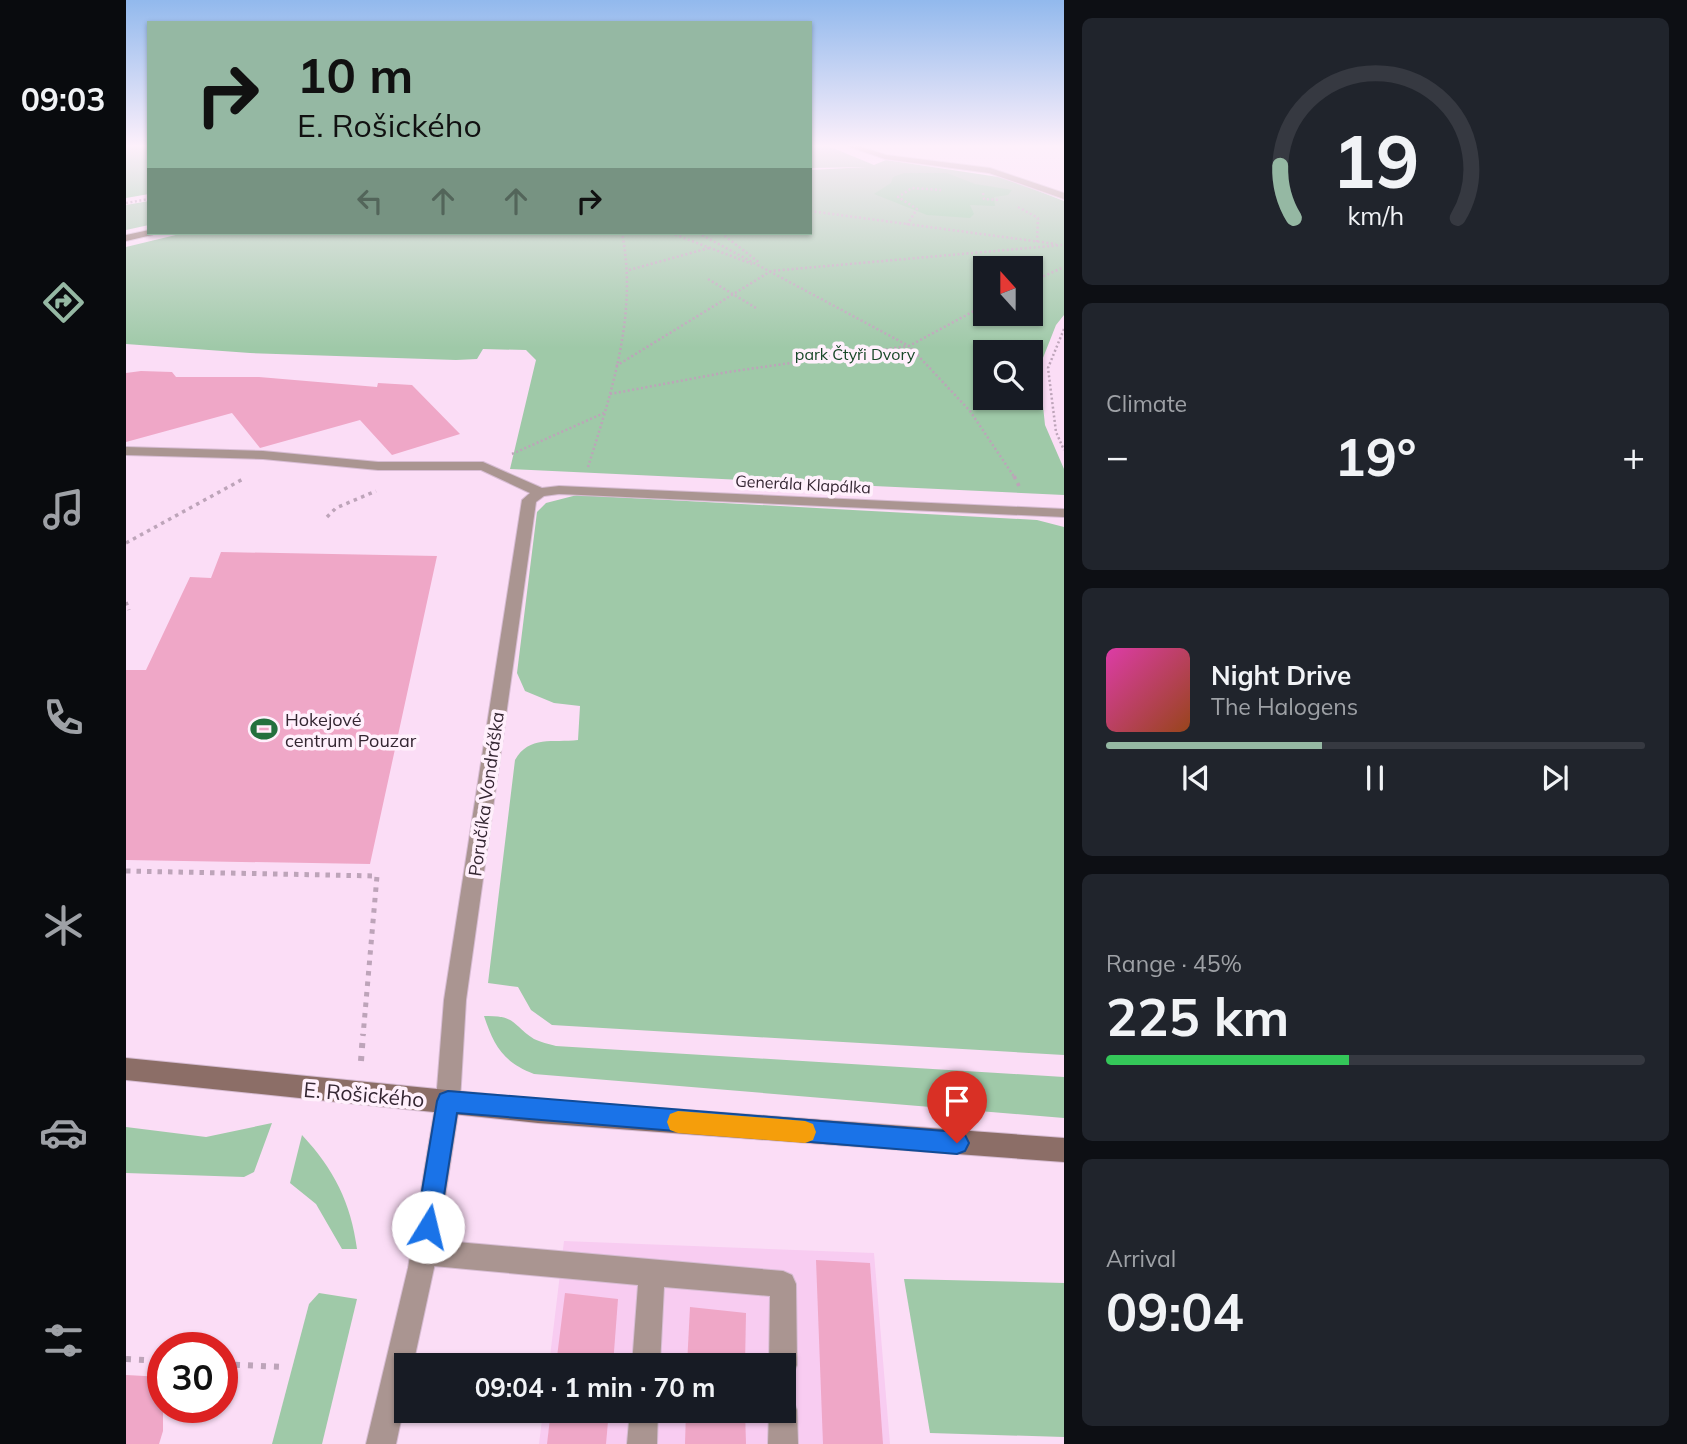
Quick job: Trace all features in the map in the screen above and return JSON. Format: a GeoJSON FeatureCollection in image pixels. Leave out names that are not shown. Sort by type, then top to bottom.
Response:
{"type":"FeatureCollection","features":[{"type":"Feature","properties":{"kind":"street"},"geometry":{"type":"LineString","coordinates":[[126,238],[147,233]]}},
{"type":"Feature","properties":{"kind":"street"},"geometry":{"type":"LineString","coordinates":[[126,451],[263,455],[378,466],[483,467],[540,492]]}},
{"type":"Feature","properties":{"kind":"street","name":"Generála Klapálka"},"geometry":{"type":"LineString","coordinates":[[540,492],[559,490],[1064,513]]}},
{"type":"Feature","properties":{"kind":"street","name":"Poručíka Vondráška"},"geometry":{"type":"LineString","coordinates":[[381,1444],[424,1252],[448,1101],[455,1000],[529,500],[540,492]]}},
{"type":"Feature","properties":{"kind":"street","name":"E. Rošického"},"geometry":{"type":"LineString","coordinates":[[126,1069],[358,1093],[864,1137],[1064,1150]]}},
{"type":"Feature","properties":{"kind":"street"},"geometry":{"type":"LineString","coordinates":[[424,1252],[783,1284],[783,1353]]}},
{"type":"Feature","properties":{"kind":"street"},"geometry":{"type":"LineString","coordinates":[[647,1353],[652,1273]]}},
{"type":"Feature","properties":{"kind":"street"},"geometry":{"type":"LineString","coordinates":[[642,1444],[643,1423]]}},
{"type":"Feature","properties":{"kind":"street"},"geometry":{"type":"LineString","coordinates":[[783,1423],[783,1444]]}},
{"type":"Feature","properties":{"kind":"path"},"geometry":{"type":"LineString","coordinates":[[827,213],[1063,245]]}},
{"type":"Feature","properties":{"kind":"path"},"geometry":{"type":"LineString","coordinates":[[907,225],[914,213]]}},
{"type":"Feature","properties":{"kind":"path"},"geometry":{"type":"LineString","coordinates":[[1030,213],[1038,218],[1037,242]]}},
{"type":"Feature","properties":{"kind":"path"},"geometry":{"type":"LineString","coordinates":[[588,468],[610,394],[631,278],[622,235]]}},
{"type":"Feature","properties":{"kind":"path"},"geometry":{"type":"LineString","coordinates":[[676,235],[770,271],[1063,245]]}},
{"type":"Feature","properties":{"kind":"path"},"geometry":{"type":"LineString","coordinates":[[702,235],[909,346],[948,383],[994,440],[1023,493]]}},
{"type":"Feature","properties":{"kind":"path"},"geometry":{"type":"LineString","coordinates":[[724,235],[770,271]]}},
{"type":"Feature","properties":{"kind":"path"},"geometry":{"type":"LineString","coordinates":[[629,270],[709,248]]}},
{"type":"Feature","properties":{"kind":"path"},"geometry":{"type":"LineString","coordinates":[[1043,277],[1064,267]]}},
{"type":"Feature","properties":{"kind":"path"},"geometry":{"type":"LineString","coordinates":[[616,366],[770,271]]}},
{"type":"Feature","properties":{"kind":"path"},"geometry":{"type":"LineString","coordinates":[[708,279],[756,308]]}},
{"type":"Feature","properties":{"kind":"path"},"geometry":{"type":"LineString","coordinates":[[610,394],[727,372],[909,346],[973,311]]}},
{"type":"Feature","properties":{"kind":"path"},"geometry":{"type":"LineString","coordinates":[[1064,328],[1048,368],[1056,432],[1064,450]]}},
{"type":"Feature","properties":{"kind":"path"},"geometry":{"type":"LineString","coordinates":[[126,543],[248,477]]}},
{"type":"Feature","properties":{"kind":"path"},"geometry":{"type":"LineString","coordinates":[[126,602],[129,610]]}},
{"type":"Feature","properties":{"kind":"path"},"geometry":{"type":"LineString","coordinates":[[126,871],[377,877],[358,1093]]}},
{"type":"Feature","properties":{"kind":"path"},"geometry":{"type":"LineString","coordinates":[[126,1359],[147,1360]]}},
{"type":"Feature","properties":{"kind":"path"},"geometry":{"type":"LineString","coordinates":[[238,1365],[283,1367]]}},
{"type":"Feature","properties":{"kind":"shaded area"},"geometry":{"type":"Polygon","coordinates":[[[564,1241],[874,1253],[890,1444],[539,1444],[542,1423],[796,1423],[796,1353],[550,1353],[564,1241]]]}},
{"type":"Feature","properties":{"kind":"green space"},"geometry":{"type":"Polygon","coordinates":[[[126,213],[147,213],[147,225],[126,230],[126,213]]]}},
{"type":"Feature","properties":{"kind":"green space","name":"park Čtyři Dvory"},"geometry":{"type":"Polygon","coordinates":[[[812,213],[1064,213],[1064,315],[1056,325],[1043,358],[1043,340],[973,340],[973,410],[1043,410],[1043,406],[1045,425],[1064,469],[1064,495],[510,469],[536,360],[526,350],[483,349],[477,359],[456,360],[250,353],[126,344],[126,247],[176,235],[812,235],[812,213]]]}},
{"type":"Feature","properties":{"kind":"green space"},"geometry":{"type":"Polygon","coordinates":[[[923,213],[974,214],[970,218],[923,213]]]}},
{"type":"Feature","properties":{"kind":"green space"},"geometry":{"type":"Polygon","coordinates":[[[577,495],[1037,520],[1064,527],[1064,1055],[552,1025],[531,1010],[518,987],[488,983],[515,760],[534,743],[578,740],[580,706],[554,703],[525,691],[517,673],[537,512],[546,503],[577,495]]]}},
{"type":"Feature","properties":{"kind":"green space"},"geometry":{"type":"Polygon","coordinates":[[[484,1016],[508,1019],[534,1039],[556,1046],[1064,1077],[1064,1118],[534,1074],[515,1064],[501,1052],[484,1016]]]}},
{"type":"Feature","properties":{"kind":"green space"},"geometry":{"type":"Polygon","coordinates":[[[272,1123],[254,1172],[244,1177],[126,1173],[126,1127],[206,1137],[272,1123]]]}},
{"type":"Feature","properties":{"kind":"green space"},"geometry":{"type":"Polygon","coordinates":[[[302,1135],[323,1161],[339,1188],[350,1217],[357,1249],[342,1249],[316,1204],[290,1183],[302,1135]]]}},
{"type":"Feature","properties":{"kind":"green space"},"geometry":{"type":"Polygon","coordinates":[[[904,1279],[1064,1283],[1064,1437],[930,1433],[904,1279]]]}},
{"type":"Feature","properties":{"kind":"green space"},"geometry":{"type":"Polygon","coordinates":[[[319,1293],[357,1299],[322,1444],[272,1444],[309,1304],[319,1293]]]}},
{"type":"Feature","properties":{"kind":"building"},"geometry":{"type":"Polygon","coordinates":[[[172,372],[176,377],[259,377],[377,387],[378,383],[412,385],[460,434],[392,455],[360,420],[260,448],[232,413],[126,442],[126,373],[172,372]]]}},
{"type":"Feature","properties":{"kind":"building","name":"Hokejové centrum Pouzar"},"geometry":{"type":"Polygon","coordinates":[[[221,552],[437,556],[370,864],[126,860],[126,670],[146,670],[190,577],[211,578],[221,552]]]}},
{"type":"Feature","properties":{"kind":"building"},"geometry":{"type":"Polygon","coordinates":[[[816,1260],[870,1263],[883,1444],[823,1444],[816,1260]]]}},
{"type":"Feature","properties":{"kind":"building"},"geometry":{"type":"Polygon","coordinates":[[[565,1293],[618,1299],[614,1353],[558,1353],[565,1293]]]}},
{"type":"Feature","properties":{"kind":"building"},"geometry":{"type":"Polygon","coordinates":[[[690,1307],[746,1313],[745,1353],[688,1353],[690,1307]]]}},
{"type":"Feature","properties":{"kind":"building"},"geometry":{"type":"Polygon","coordinates":[[[126,1375],[147,1376],[147,1423],[163,1423],[159,1444],[126,1444],[126,1375]]]}},
{"type":"Feature","properties":{"kind":"building"},"geometry":{"type":"Polygon","coordinates":[[[549,1423],[608,1423],[606,1444],[547,1444],[549,1423]]]}},
{"type":"Feature","properties":{"kind":"building"},"geometry":{"type":"Polygon","coordinates":[[[686,1423],[745,1423],[746,1444],[685,1444],[686,1423]]]}},
{"type":"Feature","properties":{"kind":"slow traffic"},"geometry":{"type":"LineString","coordinates":[[678,1122],[805,1132]]}},
{"type":"Feature","properties":{"kind":"place","name":"Hokejové centrum Pouzar"},"geometry":{"type":"Point","coordinates":[264,729]}},
{"type":"Feature","properties":{"kind":"route"},"geometry":{"type":"LineString","coordinates":[[428,1227],[448,1101],[538,1111],[957,1143]]}}]}
